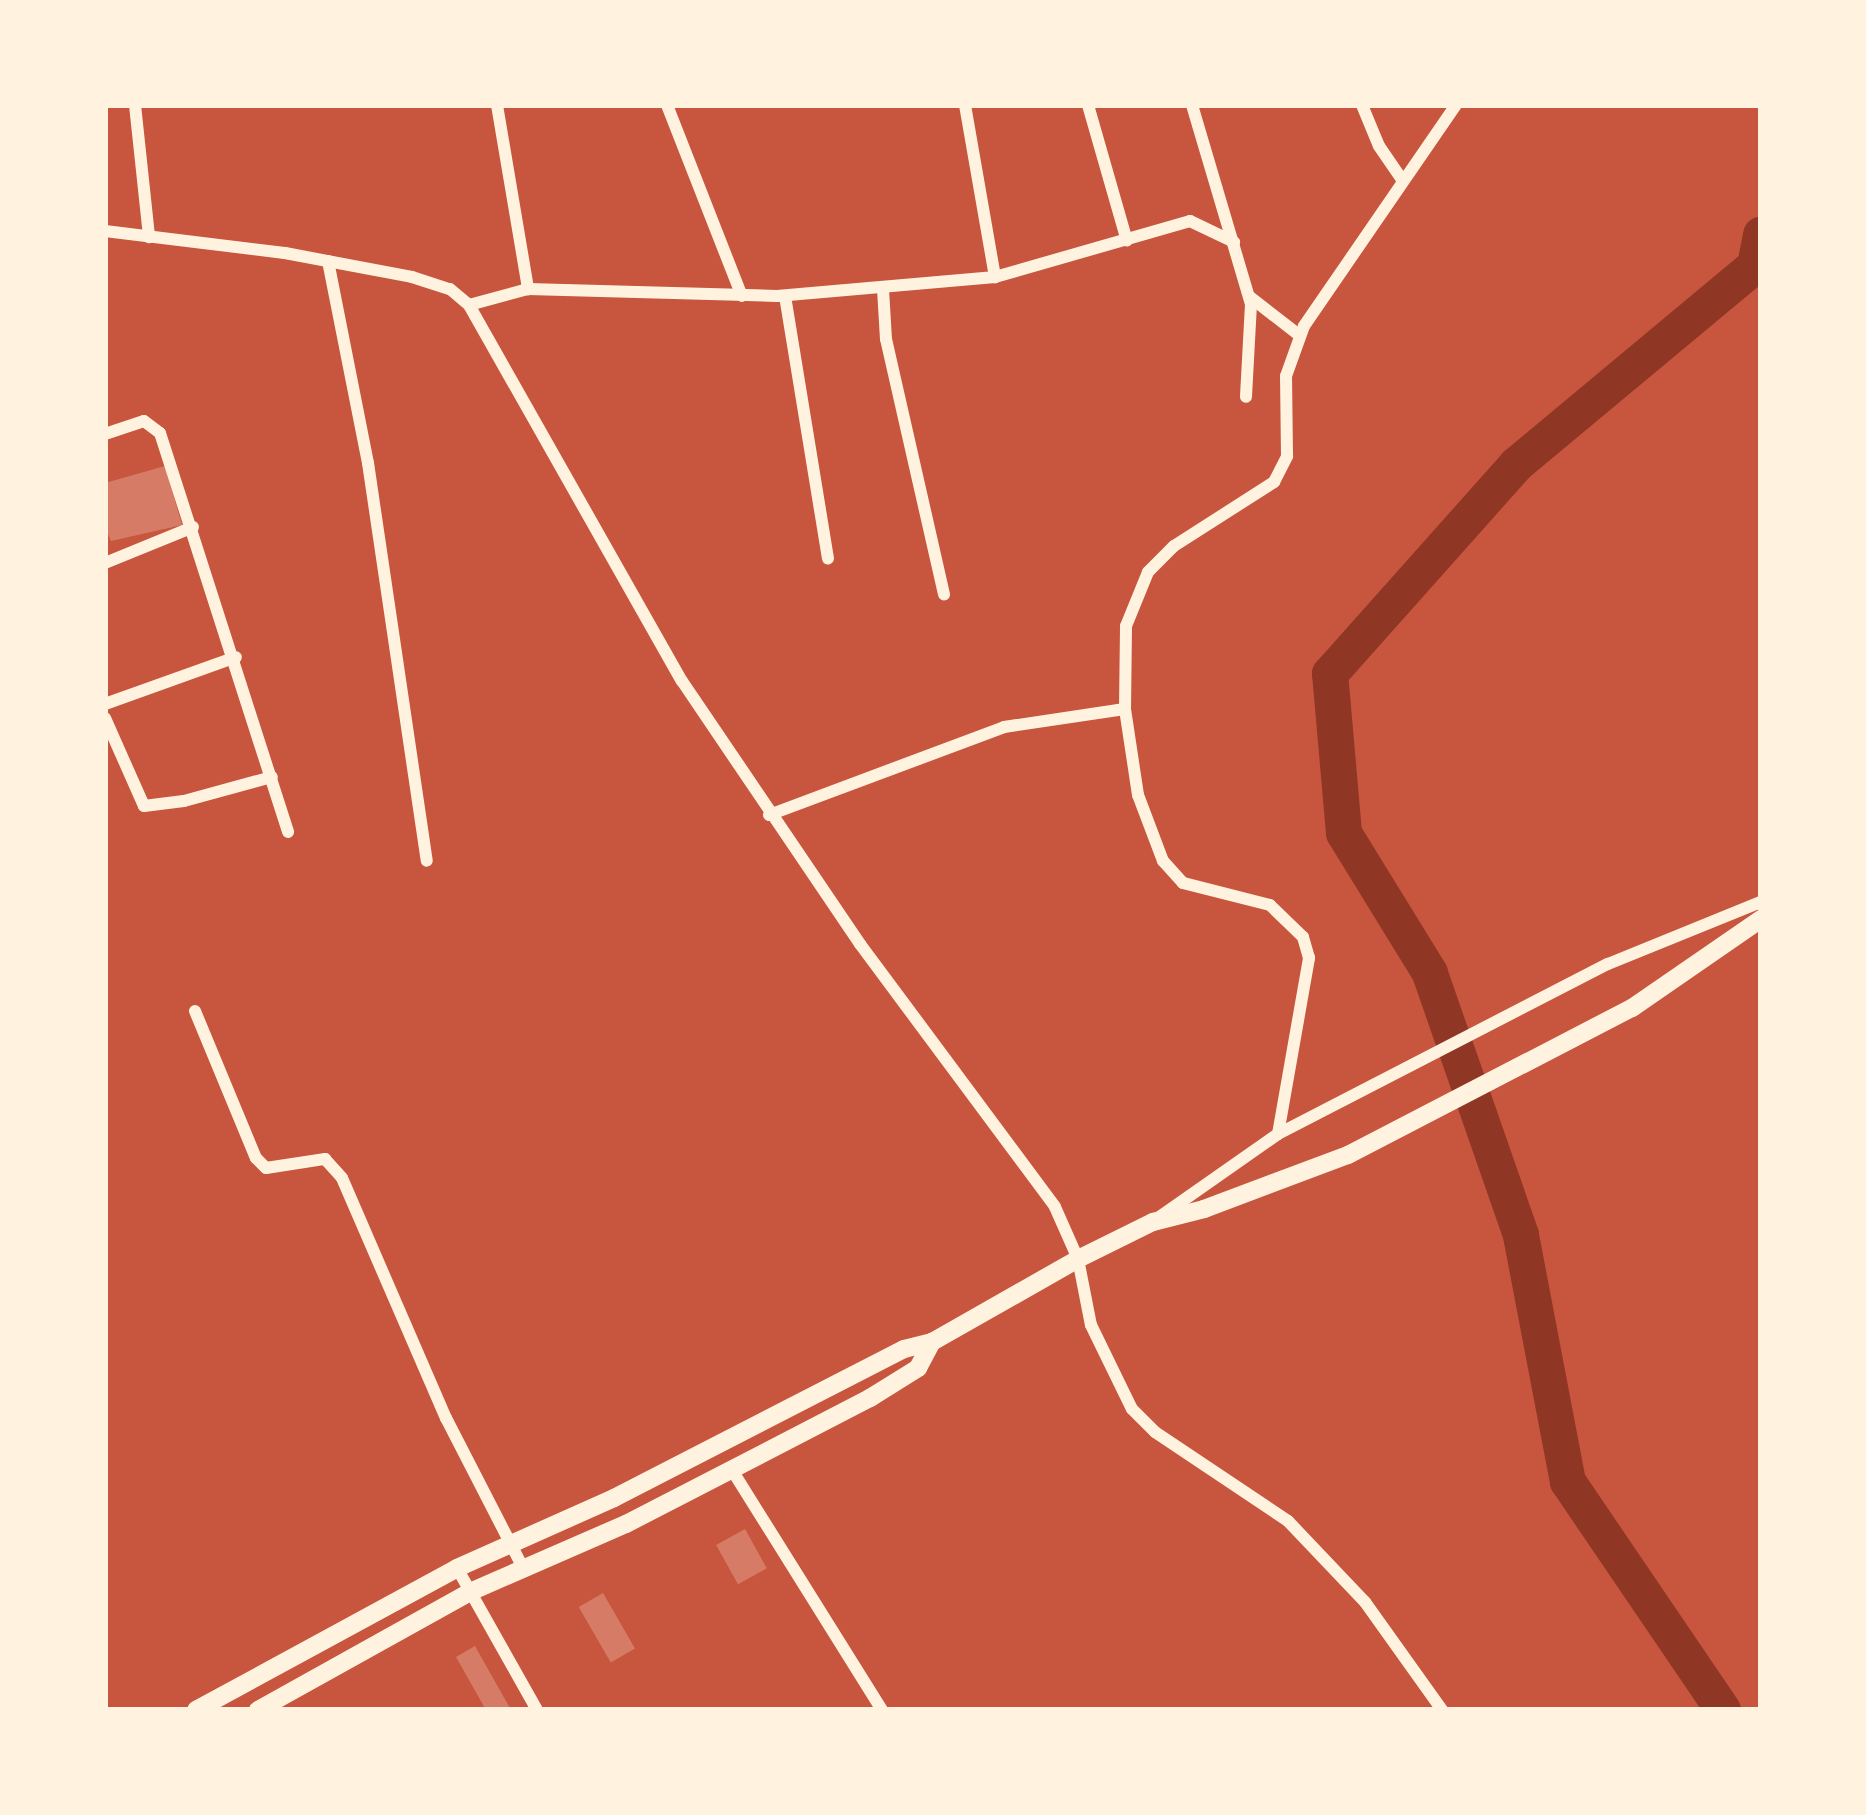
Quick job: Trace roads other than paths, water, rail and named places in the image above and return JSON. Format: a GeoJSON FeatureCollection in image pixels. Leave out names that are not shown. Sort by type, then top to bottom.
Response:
{"type":"FeatureCollection","features":[{"type":"Feature","properties":{"kind":"main road"},"geometry":{"type":"LineString","coordinates":[[196,1710],[457,1568],[614,1498],[904,1348],[932,1342],[1078,1258],[1153,1222],[1204,1210],[1348,1155],[1632,1008],[1761,919]]}},
{"type":"Feature","properties":{"kind":"main road"},"geometry":{"type":"LineString","coordinates":[[258,1710],[470,1592],[626,1524],[870,1398],[918,1368],[932,1342]]}},
{"type":"Feature","properties":{"kind":"street"},"geometry":{"type":"LineString","coordinates":[[135,105],[149,238]]}},
{"type":"Feature","properties":{"kind":"street"},"geometry":{"type":"LineString","coordinates":[[497,105],[528,289]]}},
{"type":"Feature","properties":{"kind":"street"},"geometry":{"type":"LineString","coordinates":[[667,105],[742,296]]}},
{"type":"Feature","properties":{"kind":"street"},"geometry":{"type":"LineString","coordinates":[[965,105],[995,277]]}},
{"type":"Feature","properties":{"kind":"street"},"geometry":{"type":"LineString","coordinates":[[1088,105],[1127,241]]}},
{"type":"Feature","properties":{"kind":"street"},"geometry":{"type":"LineString","coordinates":[[1192,105],[1250,297],[1246,397]]}},
{"type":"Feature","properties":{"kind":"street"},"geometry":{"type":"LineString","coordinates":[[1362,105],[1379,146],[1403,181]]}},
{"type":"Feature","properties":{"kind":"street"},"geometry":{"type":"LineString","coordinates":[[1278,1134],[1309,958],[1303,937],[1270,905],[1183,883],[1163,861],[1138,795],[1126,710],[1126,626],[1148,572],[1174,546],[1274,482],[1287,456],[1286,376],[1299,335],[1456,105]]}},
{"type":"Feature","properties":{"kind":"street"},"geometry":{"type":"LineString","coordinates":[[469,304],[528,289],[742,296],[883,290],[995,277],[1190,221],[1234,242]]}},
{"type":"Feature","properties":{"kind":"street"},"geometry":{"type":"LineString","coordinates":[[105,231],[412,277],[450,290],[469,304],[682,681],[769,815],[1055,1208],[1078,1258],[1091,1325],[1132,1409],[1155,1432],[1288,1521],[1365,1602],[1442,1710]]}},
{"type":"Feature","properties":{"kind":"street"},"geometry":{"type":"LineString","coordinates":[[328,261],[368,463],[427,861]]}},
{"type":"Feature","properties":{"kind":"street"},"geometry":{"type":"LineString","coordinates":[[883,290],[886,339],[944,596]]}},
{"type":"Feature","properties":{"kind":"street"},"geometry":{"type":"LineString","coordinates":[[785,296],[828,558]]}},
{"type":"Feature","properties":{"kind":"street"},"geometry":{"type":"LineString","coordinates":[[1250,297],[1299,335]]}},
{"type":"Feature","properties":{"kind":"street"},"geometry":{"type":"LineString","coordinates":[[105,434],[144,421],[153,425],[193,527],[288,832]]}},
{"type":"Feature","properties":{"kind":"street"},"geometry":{"type":"LineString","coordinates":[[105,563],[193,527]]}},
{"type":"Feature","properties":{"kind":"street"},"geometry":{"type":"LineString","coordinates":[[105,704],[236,657]]}},
{"type":"Feature","properties":{"kind":"street"},"geometry":{"type":"LineString","coordinates":[[769,815],[1004,727],[1126,710]]}},
{"type":"Feature","properties":{"kind":"street"},"geometry":{"type":"LineString","coordinates":[[105,718],[144,806],[184,801],[272,777]]}},
{"type":"Feature","properties":{"kind":"street"},"geometry":{"type":"LineString","coordinates":[[1153,1222],[1278,1134],[1608,964],[1761,902]]}},
{"type":"Feature","properties":{"kind":"street"},"geometry":{"type":"LineString","coordinates":[[195,1011],[256,1158],[266,1168],[326,1160],[342,1178],[446,1418],[524,1570]]}},
{"type":"Feature","properties":{"kind":"street"},"geometry":{"type":"LineString","coordinates":[[732,1470],[882,1710]]}},
{"type":"Feature","properties":{"kind":"street"},"geometry":{"type":"LineString","coordinates":[[457,1568],[537,1710]]}},
{"type":"Feature","properties":{"kind":"waterway"},"geometry":{"type":"LineString","coordinates":[[1723,1710],[1568,1482],[1521,1235],[1430,973],[1344,833],[1330,674],[1516,465],[1755,266],[1761,235]]}}]}
